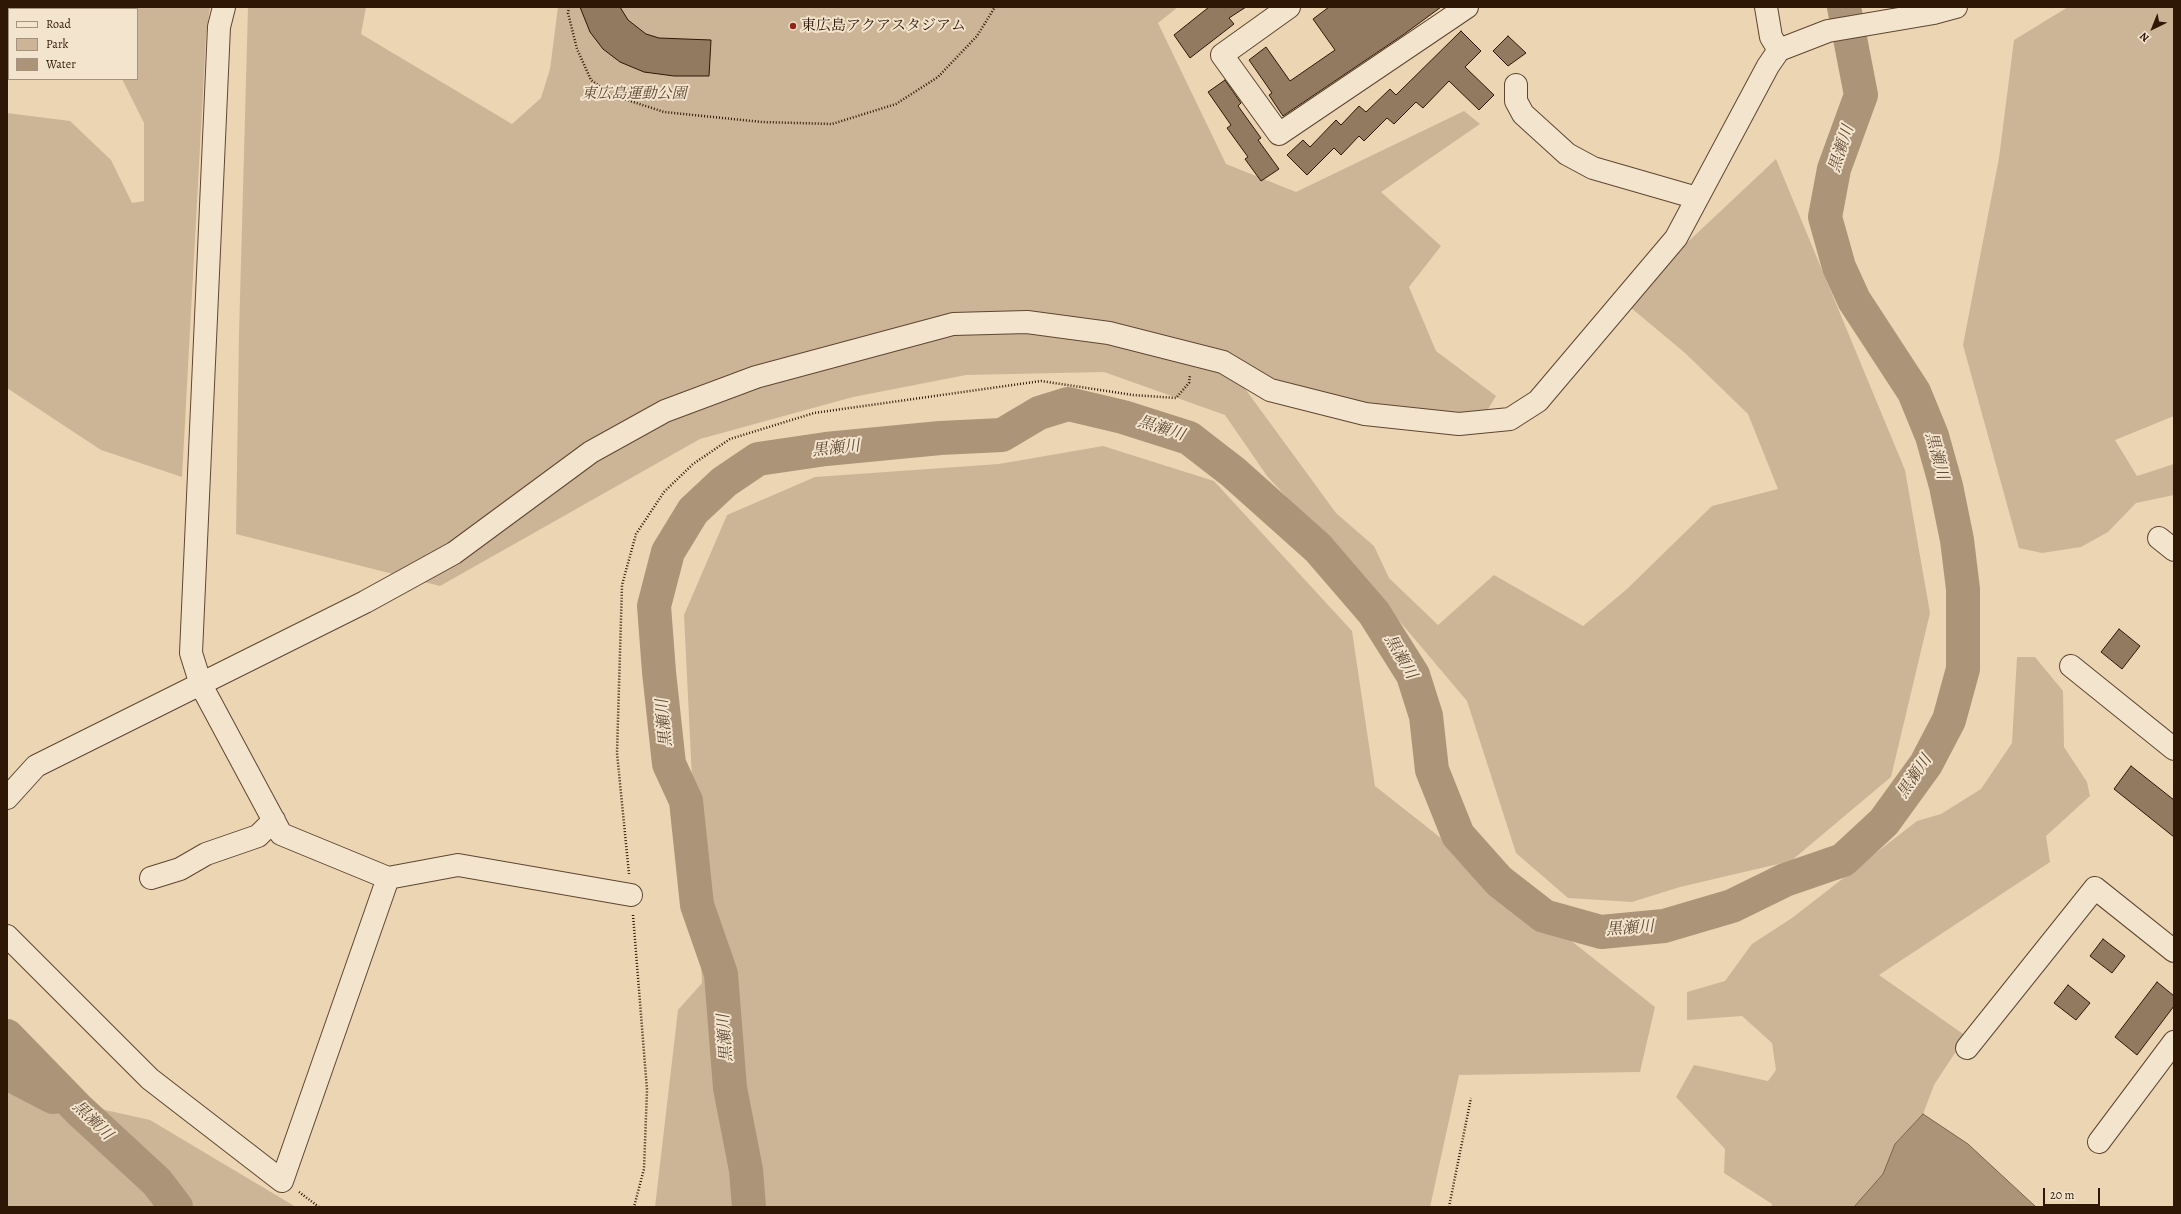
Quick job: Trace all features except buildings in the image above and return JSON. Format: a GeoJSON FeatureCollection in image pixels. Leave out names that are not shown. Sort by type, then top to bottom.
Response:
{"type":"FeatureCollection","features":[{"type":"Feature","properties":{"kind":"street"},"geometry":{"type":"LineString","coordinates":[[224,7],[219,26],[191,653],[201,685],[281,834],[388,878],[458,866],[631,895]]}},
{"type":"Feature","properties":{"kind":"street"},"geometry":{"type":"LineString","coordinates":[[1289,7],[1222,55],[1279,134],[1467,7]]}},
{"type":"Feature","properties":{"kind":"street"},"geometry":{"type":"LineString","coordinates":[[1766,7],[1771,37],[1785,48]]}},
{"type":"Feature","properties":{"kind":"street"},"geometry":{"type":"LineString","coordinates":[[7,798],[36,766],[366,602],[454,553],[591,452],[665,411],[756,377],[952,324],[1027,322],[1110,333],[1223,362],[1270,390],[1365,414],[1459,424],[1510,419],[1538,401],[1676,238],[1768,66],[1785,48],[1828,31],[1946,9]]}},
{"type":"Feature","properties":{"kind":"street"},"geometry":{"type":"LineString","coordinates":[[1516,85],[1516,101],[1523,114],[1567,154],[1593,168],[1697,198]]}},
{"type":"Feature","properties":{"kind":"street"},"geometry":{"type":"LineString","coordinates":[[2071,666],[2174,749]]}},
{"type":"Feature","properties":{"kind":"street"},"geometry":{"type":"LineString","coordinates":[[151,878],[180,869],[206,854],[258,836],[274,820]]}},
{"type":"Feature","properties":{"kind":"street"},"geometry":{"type":"LineString","coordinates":[[7,936],[150,1079],[282,1181],[388,878]]}},
{"type":"Feature","properties":{"kind":"street"},"geometry":{"type":"LineString","coordinates":[[1967,1048],[2096,888],[2174,951]]}},
{"type":"Feature","properties":{"kind":"street"},"geometry":{"type":"LineString","coordinates":[[2099,1142],[2174,1042]]}},
{"type":"Feature","properties":{"kind":"path"},"geometry":{"type":"LineString","coordinates":[[569,7],[568,13],[576,49],[585,68],[591,80],[612,95],[664,112],[762,122],[832,124],[896,104],[938,77],[977,36],[995,7]]}},
{"type":"Feature","properties":{"kind":"path"},"geometry":{"type":"LineString","coordinates":[[634,1207],[644,1169],[647,1090],[631,895],[617,753],[622,585],[636,534],[664,492],[688,468],[730,440],[822,412],[1041,381],[1133,395],[1176,398],[1189,383],[1194,355]]}},
{"type":"Feature","properties":{"kind":"path"},"geometry":{"type":"LineString","coordinates":[[1449,1207],[1471,1098]]}},
{"type":"Feature","properties":{"kind":"path"},"geometry":{"type":"LineString","coordinates":[[282,1181],[319,1207]]}},
{"type":"Feature","properties":{"kind":"green space"},"geometry":{"type":"Polygon","coordinates":[[[210,7],[206,37],[182,477],[101,450],[7,388],[7,113],[70,121],[111,160],[132,203],[144,201],[144,123],[122,80],[138,80],[138,8],[103,8],[210,7]]]}},
{"type":"Feature","properties":{"kind":"green space","name":"東広島運動公園"},"geometry":{"type":"Polygon","coordinates":[[[248,7],[366,7],[361,34],[512,124],[541,98],[550,69],[558,7],[1178,7],[1158,23],[1226,164],[1296,192],[1464,111],[1480,124],[1381,192],[1441,246],[1409,287],[1436,351],[1496,396],[1473,434],[1320,412],[1243,386],[1336,513],[1374,546],[1389,578],[1438,625],[1494,575],[1583,626],[1627,589],[1712,506],[1778,489],[1748,414],[1685,353],[1624,302],[1776,159],[1905,470],[1930,613],[1891,777],[1791,861],[1680,887],[1632,902],[1568,898],[1516,853],[1467,701],[1380,598],[1267,476],[1225,415],[1104,372],[966,375],[853,397],[700,439],[440,586],[236,534],[239,334],[248,7]]]}},
{"type":"Feature","properties":{"kind":"green space"},"geometry":{"type":"Polygon","coordinates":[[[2068,7],[2174,7],[2174,416],[2115,440],[2137,476],[2174,464],[2174,495],[2136,503],[2108,532],[2081,547],[2042,553],[2019,548],[1963,345],[1999,158],[2014,40],[2068,7]]]}},
{"type":"Feature","properties":{"kind":"green space"},"geometry":{"type":"Polygon","coordinates":[[[1103,446],[1214,481],[1352,631],[1375,786],[1655,1007],[1640,1072],[1459,1075],[1430,1207],[655,1207],[678,1010],[702,983],[684,615],[727,515],[815,477],[999,464],[1103,446]]]}},
{"type":"Feature","properties":{"kind":"green space"},"geometry":{"type":"Polygon","coordinates":[[[2017,657],[2035,657],[2063,691],[2064,747],[2087,782],[2090,796],[2046,836],[2050,862],[1879,975],[1966,1036],[1934,1085],[1923,1114],[1895,1144],[1883,1174],[1854,1207],[1771,1207],[1772,1204],[1724,1173],[1725,1149],[1676,1097],[1694,1065],[1768,1081],[1776,1070],[1772,1043],[1742,1016],[1687,1020],[1687,992],[1725,981],[1752,944],[1792,918],[1917,821],[1941,814],[1981,789],[2012,743],[2017,657]]]}},
{"type":"Feature","properties":{"kind":"green space"},"geometry":{"type":"Polygon","coordinates":[[[7,1088],[150,1120],[296,1207],[7,1207],[7,1088]]]}},
{"type":"Feature","properties":{"kind":"water"},"geometry":{"type":"Polygon","coordinates":[[[1923,1114],[1968,1144],[2036,1207],[1854,1207],[1883,1174],[1895,1144],[1923,1114]]]}},
{"type":"Feature","properties":{"kind":"waterway","name":"黒瀬川"},"geometry":{"type":"LineString","coordinates":[[749,1207],[746,1170],[730,1088],[721,974],[697,905],[686,801],[669,764],[659,672],[654,606],[668,552],[693,511],[724,482],[758,459],[826,449],[940,438],[1002,435],[1039,413],[1068,404],[1123,417],[1189,438],[1233,472],[1318,548],[1374,613],[1413,675],[1426,716],[1432,770],[1458,835],[1499,881],[1544,916],[1601,932],[1664,926],[1732,906],[1785,880],[1843,860],[1884,822],[1926,764],[1949,720],[1963,669],[1963,589],[1957,540],[1946,486],[1932,436],[1914,392],[1854,300],[1839,267],[1825,217],[1834,169],[1861,95],[1844,7]]}},
{"type":"Feature","properties":{"kind":"waterway","name":"黒瀬川"},"geometry":{"type":"LineString","coordinates":[[7,1036],[79,1110],[157,1182],[176,1207]]}},
{"type":"Feature","properties":{"kind":"waterway"},"geometry":{"type":"LineString","coordinates":[[7,1073],[53,1097]]}},
{"type":"Feature","properties":{"kind":"place","name":"東広島アクアスタジアム"},"geometry":{"type":"Point","coordinates":[793,26]}}]}
